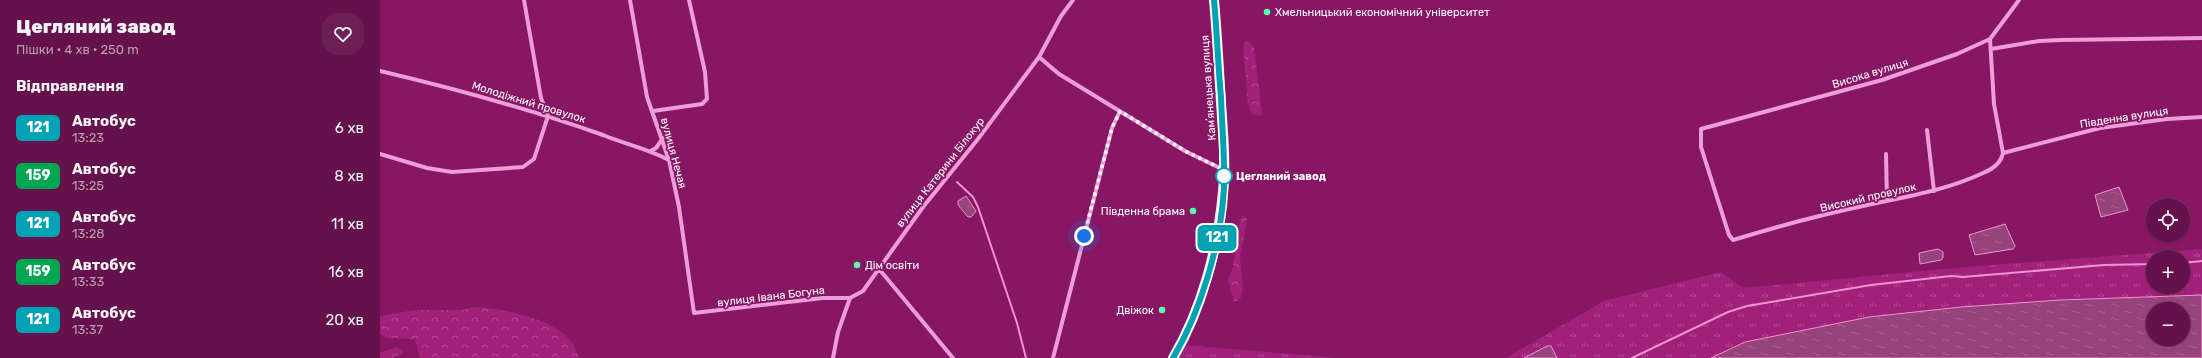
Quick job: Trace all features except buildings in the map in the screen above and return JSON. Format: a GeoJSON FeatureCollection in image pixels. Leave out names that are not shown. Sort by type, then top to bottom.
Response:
{"type":"FeatureCollection","features":[{"type":"Feature","properties":{"kind":"main road","name":"Камʼянецька вулиця"},"geometry":{"type":"LineString","coordinates":[[1173,358],[1185,336],[1203,286],[1215,246],[1221,214],[1224,170],[1214,0]]}},
{"type":"Feature","properties":{"kind":"street"},"geometry":{"type":"LineString","coordinates":[[380,154],[427,168],[452,172],[523,167],[534,159],[548,116],[541,98],[524,0]]}},
{"type":"Feature","properties":{"kind":"street","name":"вулиця Нечая"},"geometry":{"type":"LineString","coordinates":[[630,0],[647,97],[654,111],[669,160],[678,207],[694,313]]}},
{"type":"Feature","properties":{"kind":"street"},"geometry":{"type":"LineString","coordinates":[[654,111],[702,104],[707,99],[705,72],[689,0]]}},
{"type":"Feature","properties":{"kind":"street","name":"вулиця Катерини Білокур"},"geometry":{"type":"LineString","coordinates":[[850,298],[863,291],[923,207],[978,139],[1039,57],[1061,16],[1073,0]]}},
{"type":"Feature","properties":{"kind":"street","name":"Висока вулиця"},"geometry":{"type":"LineString","coordinates":[[1707,128],[1882,80],[1957,54],[1990,39],[2019,0]]}},
{"type":"Feature","properties":{"kind":"street"},"geometry":{"type":"LineString","coordinates":[[1991,49],[2039,41],[2202,38]]}},
{"type":"Feature","properties":{"kind":"street"},"geometry":{"type":"LineString","coordinates":[[1990,39],[1994,104],[2003,153]]}},
{"type":"Feature","properties":{"kind":"street"},"geometry":{"type":"LineString","coordinates":[[1039,57],[1059,74],[1185,151],[1224,170]]}},
{"type":"Feature","properties":{"kind":"street","name":"Молодіжний провулок"},"geometry":{"type":"LineString","coordinates":[[380,71],[443,86],[548,116],[651,151],[669,160]]}},
{"type":"Feature","properties":{"kind":"street"},"geometry":{"type":"LineString","coordinates":[[1053,358],[1112,128],[1120,111]]}},
{"type":"Feature","properties":{"kind":"street","name":"Південна вулиця"},"geometry":{"type":"LineString","coordinates":[[2003,153],[2100,128],[2167,119],[2202,117]]}},
{"type":"Feature","properties":{"kind":"street","name":"Високий провулок"},"geometry":{"type":"LineString","coordinates":[[1707,128],[1701,129],[1701,147],[1729,235],[1733,240],[1887,201],[1934,191],[1984,173],[2001,160],[2003,153]]}},
{"type":"Feature","properties":{"kind":"street"},"geometry":{"type":"LineString","coordinates":[[1927,130],[1934,191]]}},
{"type":"Feature","properties":{"kind":"street"},"geometry":{"type":"LineString","coordinates":[[651,151],[656,148],[663,138]]}},
{"type":"Feature","properties":{"kind":"street"},"geometry":{"type":"LineString","coordinates":[[1886,154],[1887,201]]}},
{"type":"Feature","properties":{"kind":"street"},"geometry":{"type":"LineString","coordinates":[[879,269],[952,358]]}},
{"type":"Feature","properties":{"kind":"street","name":"вулиця Івана Богуна"},"geometry":{"type":"LineString","coordinates":[[694,313],[823,298],[850,298]]}},
{"type":"Feature","properties":{"kind":"street"},"geometry":{"type":"LineString","coordinates":[[833,358],[838,332],[850,298]]}},
{"type":"Feature","properties":{"kind":"green space"},"geometry":{"type":"Polygon","coordinates":[[[1248,41],[1254,47],[1262,112],[1260,116],[1252,114],[1248,104],[1243,47],[1244,42],[1248,41]]]}},
{"type":"Feature","properties":{"kind":"green space"},"geometry":{"type":"Polygon","coordinates":[[[1243,216],[1247,219],[1240,257],[1243,288],[1241,297],[1237,301],[1234,301],[1228,280],[1233,267],[1240,219],[1243,216]]]}},
{"type":"Feature","properties":{"kind":"green space"},"geometry":{"type":"Polygon","coordinates":[[[2202,249],[2202,295],[2060,300],[1961,307],[1869,317],[1745,342],[1711,358],[1506,358],[1604,301],[1721,272],[1743,288],[1954,268],[2146,253],[2146,294],[2190,294],[2189,250],[2202,249]]]}},
{"type":"Feature","properties":{"kind":"green space"},"geometry":{"type":"Polygon","coordinates":[[[476,307],[515,313],[543,322],[565,335],[573,344],[579,358],[420,358],[415,339],[386,338],[380,334],[380,316],[416,310],[462,310],[476,307]]]}},
{"type":"Feature","properties":{"kind":"green space"},"geometry":{"type":"Polygon","coordinates":[[[1184,345],[1336,358],[1177,358],[1184,345]]]}},
{"type":"Feature","properties":{"kind":"green space"},"geometry":{"type":"Polygon","coordinates":[[[397,347],[404,350],[401,355],[392,358],[380,358],[380,353],[397,347]]]}},
{"type":"Feature","properties":{"kind":"water"},"geometry":{"type":"Polygon","coordinates":[[[2119,187],[2128,210],[2101,217],[2095,195],[2119,187]]]}},
{"type":"Feature","properties":{"kind":"water"},"geometry":{"type":"Polygon","coordinates":[[[966,196],[976,211],[971,217],[968,217],[958,205],[958,201],[966,196]]]}},
{"type":"Feature","properties":{"kind":"water"},"geometry":{"type":"Polygon","coordinates":[[[2005,224],[2015,246],[2013,249],[1975,255],[1969,235],[2005,224]]]}},
{"type":"Feature","properties":{"kind":"water"},"geometry":{"type":"Polygon","coordinates":[[[1938,249],[1943,252],[1943,258],[1941,260],[1920,264],[1919,253],[1938,249]]]}},
{"type":"Feature","properties":{"kind":"water"},"geometry":{"type":"Polygon","coordinates":[[[2202,295],[2202,358],[1711,358],[1745,342],[1869,317],[1961,307],[2060,300],[2202,295]]]}},
{"type":"Feature","properties":{"kind":"water"},"geometry":{"type":"Polygon","coordinates":[[[1547,346],[1551,346],[1557,358],[1524,358],[1547,346]]]}},
{"type":"Feature","properties":{"kind":"waterway"},"geometry":{"type":"LineString","coordinates":[[957,182],[973,197],[978,207],[1017,323],[1026,358]]}},
{"type":"Feature","properties":{"kind":"waterway"},"geometry":{"type":"LineString","coordinates":[[2190,262],[2202,261]]}},
{"type":"Feature","properties":{"kind":"waterway"},"geometry":{"type":"LineString","coordinates":[[1632,358],[1728,312],[1747,306],[1871,285],[1951,276],[1963,277],[2104,265],[2146,264]]}},
{"type":"Feature","properties":{"kind":"bus line","name":"121"},"geometry":{"type":"LineString","coordinates":[[1173,358],[1185,336],[1203,286],[1215,246],[1224,189],[1224,144],[1214,0]]}},
{"type":"Feature","properties":{"kind":"place","name":"Хмельницький економічний університет"},"geometry":{"type":"Point","coordinates":[1267,12]}},
{"type":"Feature","properties":{"kind":"place","name":"Цегляний завод"},"geometry":{"type":"Point","coordinates":[1224,176]}},
{"type":"Feature","properties":{"kind":"place","name":"Південна брама"},"geometry":{"type":"Point","coordinates":[1193,211]}},
{"type":"Feature","properties":{"kind":"place","name":"Дім освіти"},"geometry":{"type":"Point","coordinates":[857,265]}},
{"type":"Feature","properties":{"kind":"place","name":"Двіжок"},"geometry":{"type":"Point","coordinates":[1162,310]}},
{"type":"Feature","properties":{"kind":"route"},"geometry":{"type":"LineString","coordinates":[[1084,236],[1112,128],[1120,111],[1185,151],[1224,170],[1224,176]]}}]}
